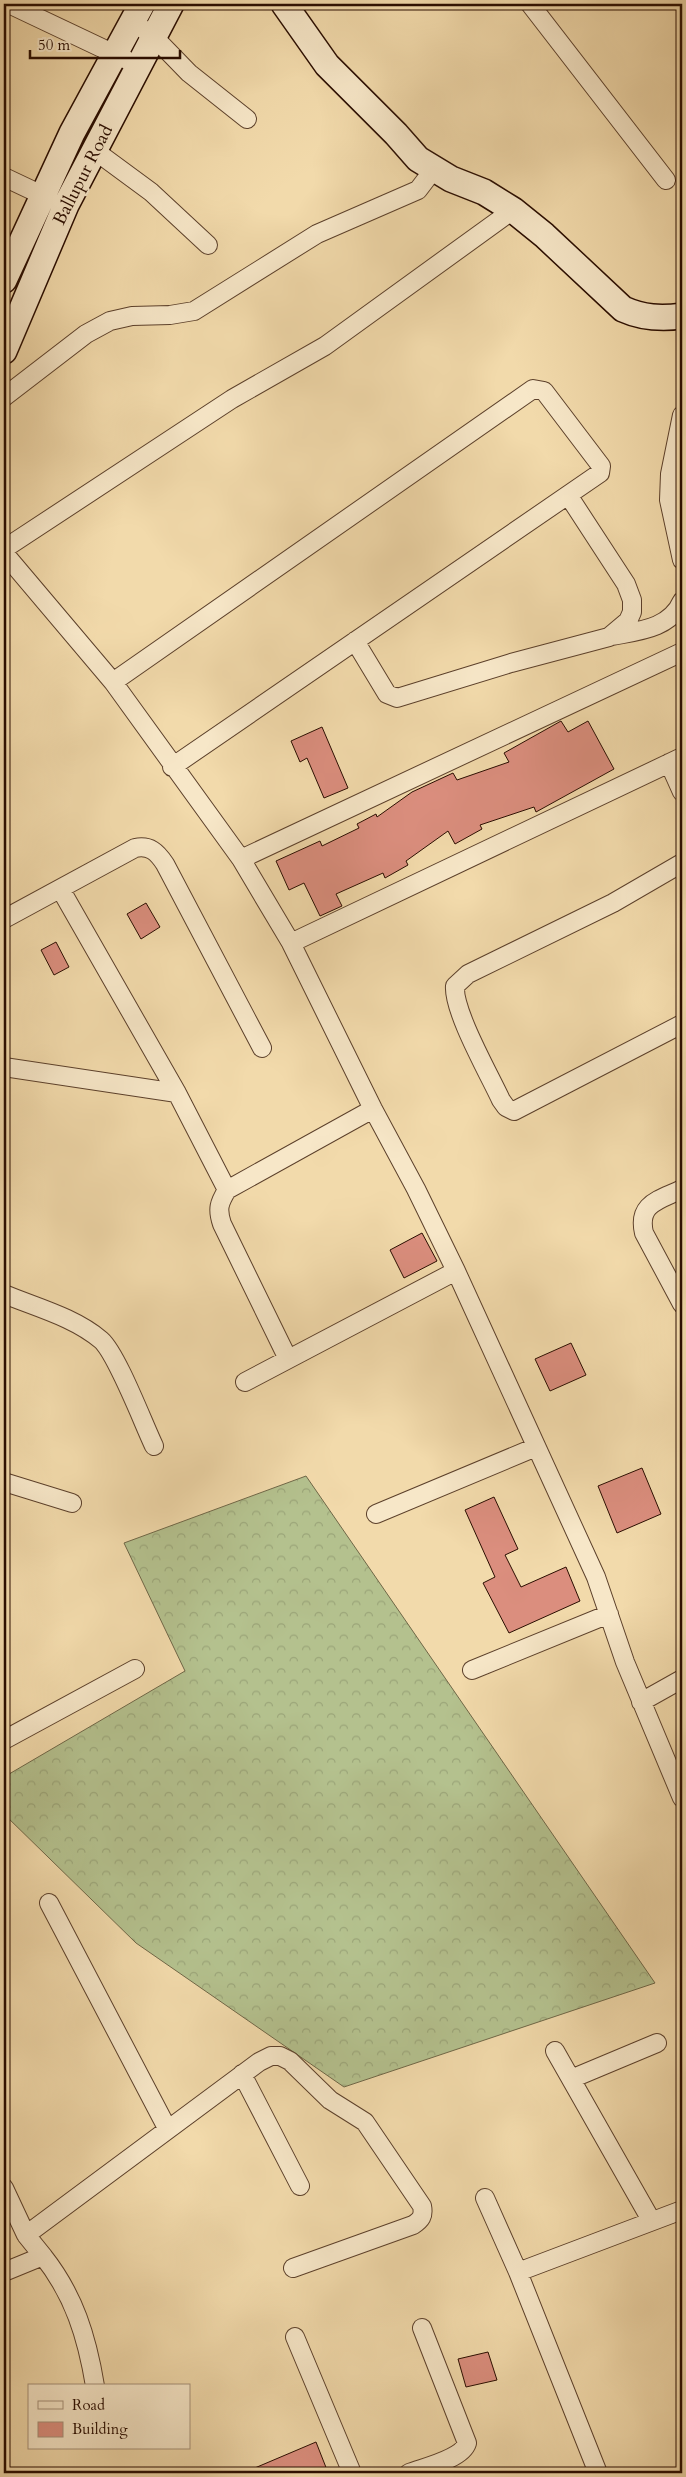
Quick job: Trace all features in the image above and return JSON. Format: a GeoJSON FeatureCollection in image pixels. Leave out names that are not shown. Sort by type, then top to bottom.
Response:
{"type":"FeatureCollection","features":[{"type":"Feature","properties":{"kind":"main road","name":"Ballupur Road"},"geometry":{"type":"LineString","coordinates":[[4,350],[66,204],[171,4]]}},
{"type":"Feature","properties":{"kind":"main road"},"geometry":{"type":"LineString","coordinates":[[284,4],[327,65],[396,134],[418,159],[451,179],[484,192],[513,210],[544,235],[623,309],[639,316],[661,318],[682,316]]}},
{"type":"Feature","properties":{"kind":"main road","name":"Ballupur Road"},"geometry":{"type":"LineString","coordinates":[[4,280],[42,195],[112,54],[137,12]]}},
{"type":"Feature","properties":{"kind":"street"},"geometry":{"type":"LineString","coordinates":[[10,4],[112,54],[139,65]]}},
{"type":"Feature","properties":{"kind":"street"},"geometry":{"type":"LineString","coordinates":[[530,4],[666,180]]}},
{"type":"Feature","properties":{"kind":"street"},"geometry":{"type":"LineString","coordinates":[[137,12],[154,37],[189,73],[246,119]]}},
{"type":"Feature","properties":{"kind":"street"},"geometry":{"type":"LineString","coordinates":[[94,150],[151,192],[208,245]]}},
{"type":"Feature","properties":{"kind":"street"},"geometry":{"type":"LineString","coordinates":[[4,397],[86,334],[110,321],[132,316],[170,315],[194,311],[317,234],[418,190],[434,169]]}},
{"type":"Feature","properties":{"kind":"street"},"geometry":{"type":"LineString","coordinates":[[4,177],[42,195]]}},
{"type":"Feature","properties":{"kind":"street"},"geometry":{"type":"LineString","coordinates":[[4,549],[232,399],[326,346],[513,210]]}},
{"type":"Feature","properties":{"kind":"street"},"geometry":{"type":"LineString","coordinates":[[113,682],[533,389],[544,391],[601,466],[600,473],[172,767]]}},
{"type":"Feature","properties":{"kind":"street"},"geometry":{"type":"LineString","coordinates":[[682,415],[670,474],[669,500],[682,560]]}},
{"type":"Feature","properties":{"kind":"street"},"geometry":{"type":"LineString","coordinates":[[568,495],[626,584],[632,600],[632,612],[628,621],[609,637]]}},
{"type":"Feature","properties":{"kind":"street"},"geometry":{"type":"LineString","coordinates":[[4,553],[113,682],[172,767],[241,859],[291,944],[456,1271],[596,1577],[641,1702],[682,1798]]}},
{"type":"Feature","properties":{"kind":"street"},"geometry":{"type":"LineString","coordinates":[[355,641],[388,694],[397,698],[511,663],[665,623],[679,608],[682,601]]}},
{"type":"Feature","properties":{"kind":"street"},"geometry":{"type":"LineString","coordinates":[[241,859],[682,652]]}},
{"type":"Feature","properties":{"kind":"street"},"geometry":{"type":"LineString","coordinates":[[291,944],[676,760],[682,792]]}},
{"type":"Feature","properties":{"kind":"street"},"geometry":{"type":"LineString","coordinates":[[4,919],[61,890],[135,848],[143,846],[152,849],[165,864],[262,1048]]}},
{"type":"Feature","properties":{"kind":"street"},"geometry":{"type":"LineString","coordinates":[[682,864],[613,903],[468,974],[456,986],[455,992],[468,1030],[501,1100],[506,1107],[514,1110],[682,1024]]}},
{"type":"Feature","properties":{"kind":"street"},"geometry":{"type":"LineString","coordinates":[[61,890],[177,1093],[227,1190]]}},
{"type":"Feature","properties":{"kind":"street"},"geometry":{"type":"LineString","coordinates":[[4,1067],[177,1093]]}},
{"type":"Feature","properties":{"kind":"street"},"geometry":{"type":"LineString","coordinates":[[288,1360],[222,1224],[218,1211],[220,1202],[227,1190],[373,1109]]}},
{"type":"Feature","properties":{"kind":"street"},"geometry":{"type":"LineString","coordinates":[[682,1189],[650,1205],[643,1215],[642,1224],[644,1233],[682,1304]]}},
{"type":"Feature","properties":{"kind":"street"},"geometry":{"type":"LineString","coordinates":[[245,1382],[456,1271]]}},
{"type":"Feature","properties":{"kind":"street"},"geometry":{"type":"LineString","coordinates":[[4,1294],[86,1329],[102,1341],[114,1359],[154,1446]]}},
{"type":"Feature","properties":{"kind":"street"},"geometry":{"type":"LineString","coordinates":[[376,1514],[536,1447]]}},
{"type":"Feature","properties":{"kind":"street"},"geometry":{"type":"LineString","coordinates":[[4,1482],[72,1503]]}},
{"type":"Feature","properties":{"kind":"street"},"geometry":{"type":"LineString","coordinates":[[472,1670],[609,1614]]}},
{"type":"Feature","properties":{"kind":"street"},"geometry":{"type":"LineString","coordinates":[[4,1740],[135,1669]]}},
{"type":"Feature","properties":{"kind":"street"},"geometry":{"type":"LineString","coordinates":[[641,1702],[682,1679]]}},
{"type":"Feature","properties":{"kind":"street"},"geometry":{"type":"LineString","coordinates":[[49,1903],[167,2128]]}},
{"type":"Feature","properties":{"kind":"street"},"geometry":{"type":"LineString","coordinates":[[571,2079],[657,2043]]}},
{"type":"Feature","properties":{"kind":"street"},"geometry":{"type":"LineString","coordinates":[[555,2051],[651,2220]]}},
{"type":"Feature","properties":{"kind":"street"},"geometry":{"type":"LineString","coordinates":[[26,2235],[167,2128],[242,2074],[271,2056],[280,2056],[290,2061],[330,2100],[365,2122],[422,2206],[424,2214],[420,2221],[413,2225],[293,2268]]}},
{"type":"Feature","properties":{"kind":"street"},"geometry":{"type":"LineString","coordinates":[[242,2074],[300,2186]]}},
{"type":"Feature","properties":{"kind":"street"},"geometry":{"type":"LineString","coordinates":[[4,2188],[26,2235],[61,2278],[76,2312],[90,2354],[94,2384]]}},
{"type":"Feature","properties":{"kind":"street"},"geometry":{"type":"LineString","coordinates":[[485,2198],[518,2272],[598,2473]]}},
{"type":"Feature","properties":{"kind":"street"},"geometry":{"type":"LineString","coordinates":[[518,2272],[651,2220],[682,2210]]}},
{"type":"Feature","properties":{"kind":"street"},"geometry":{"type":"LineString","coordinates":[[4,2272],[43,2256]]}},
{"type":"Feature","properties":{"kind":"street"},"geometry":{"type":"LineString","coordinates":[[409,2473],[457,2455],[465,2448],[467,2443],[422,2328]]}},
{"type":"Feature","properties":{"kind":"street"},"geometry":{"type":"LineString","coordinates":[[295,2337],[352,2473]]}},
{"type":"Feature","properties":{"kind":"green space"},"geometry":{"type":"Polygon","coordinates":[[[306,1476],[655,1983],[344,2087],[136,1943],[4,1814],[4,1777],[185,1671],[124,1543],[306,1476]]]}},
{"type":"Feature","properties":{"kind":"building"},"geometry":{"type":"Polygon","coordinates":[[[561,721],[568,732],[588,721],[614,769],[536,812],[534,807],[480,825],[482,829],[455,844],[448,831],[406,861],[408,865],[385,878],[383,873],[336,894],[342,906],[320,916],[304,883],[289,890],[276,861],[320,841],[322,846],[359,828],[357,824],[376,814],[377,817],[412,792],[453,773],[457,780],[509,762],[504,753],[561,721]]]}},
{"type":"Feature","properties":{"kind":"building"},"geometry":{"type":"Polygon","coordinates":[[[322,727],[348,788],[324,798],[307,758],[300,762],[291,741],[322,727]]]}},
{"type":"Feature","properties":{"kind":"building"},"geometry":{"type":"Polygon","coordinates":[[[146,903],[160,927],[141,939],[127,914],[146,903]]]}},
{"type":"Feature","properties":{"kind":"building"},"geometry":{"type":"Polygon","coordinates":[[[56,942],[69,967],[54,975],[41,950],[56,942]]]}},
{"type":"Feature","properties":{"kind":"building"},"geometry":{"type":"Polygon","coordinates":[[[422,1233],[437,1261],[404,1278],[390,1250],[422,1233]]]}},
{"type":"Feature","properties":{"kind":"building"},"geometry":{"type":"Polygon","coordinates":[[[571,1343],[586,1375],[550,1391],[535,1359],[571,1343]]]}},
{"type":"Feature","properties":{"kind":"building"},"geometry":{"type":"Polygon","coordinates":[[[642,1468],[661,1514],[617,1533],[598,1486],[642,1468]]]}},
{"type":"Feature","properties":{"kind":"building"},"geometry":{"type":"Polygon","coordinates":[[[494,1497],[518,1549],[505,1555],[521,1587],[566,1567],[580,1601],[509,1633],[483,1583],[495,1577],[465,1510],[494,1497]]]}},
{"type":"Feature","properties":{"kind":"building"},"geometry":{"type":"Polygon","coordinates":[[[488,2352],[497,2380],[466,2387],[458,2359],[488,2352]]]}},
{"type":"Feature","properties":{"kind":"building"},"geometry":{"type":"Polygon","coordinates":[[[316,2442],[327,2470],[318,2473],[243,2473],[316,2442]]]}}]}
